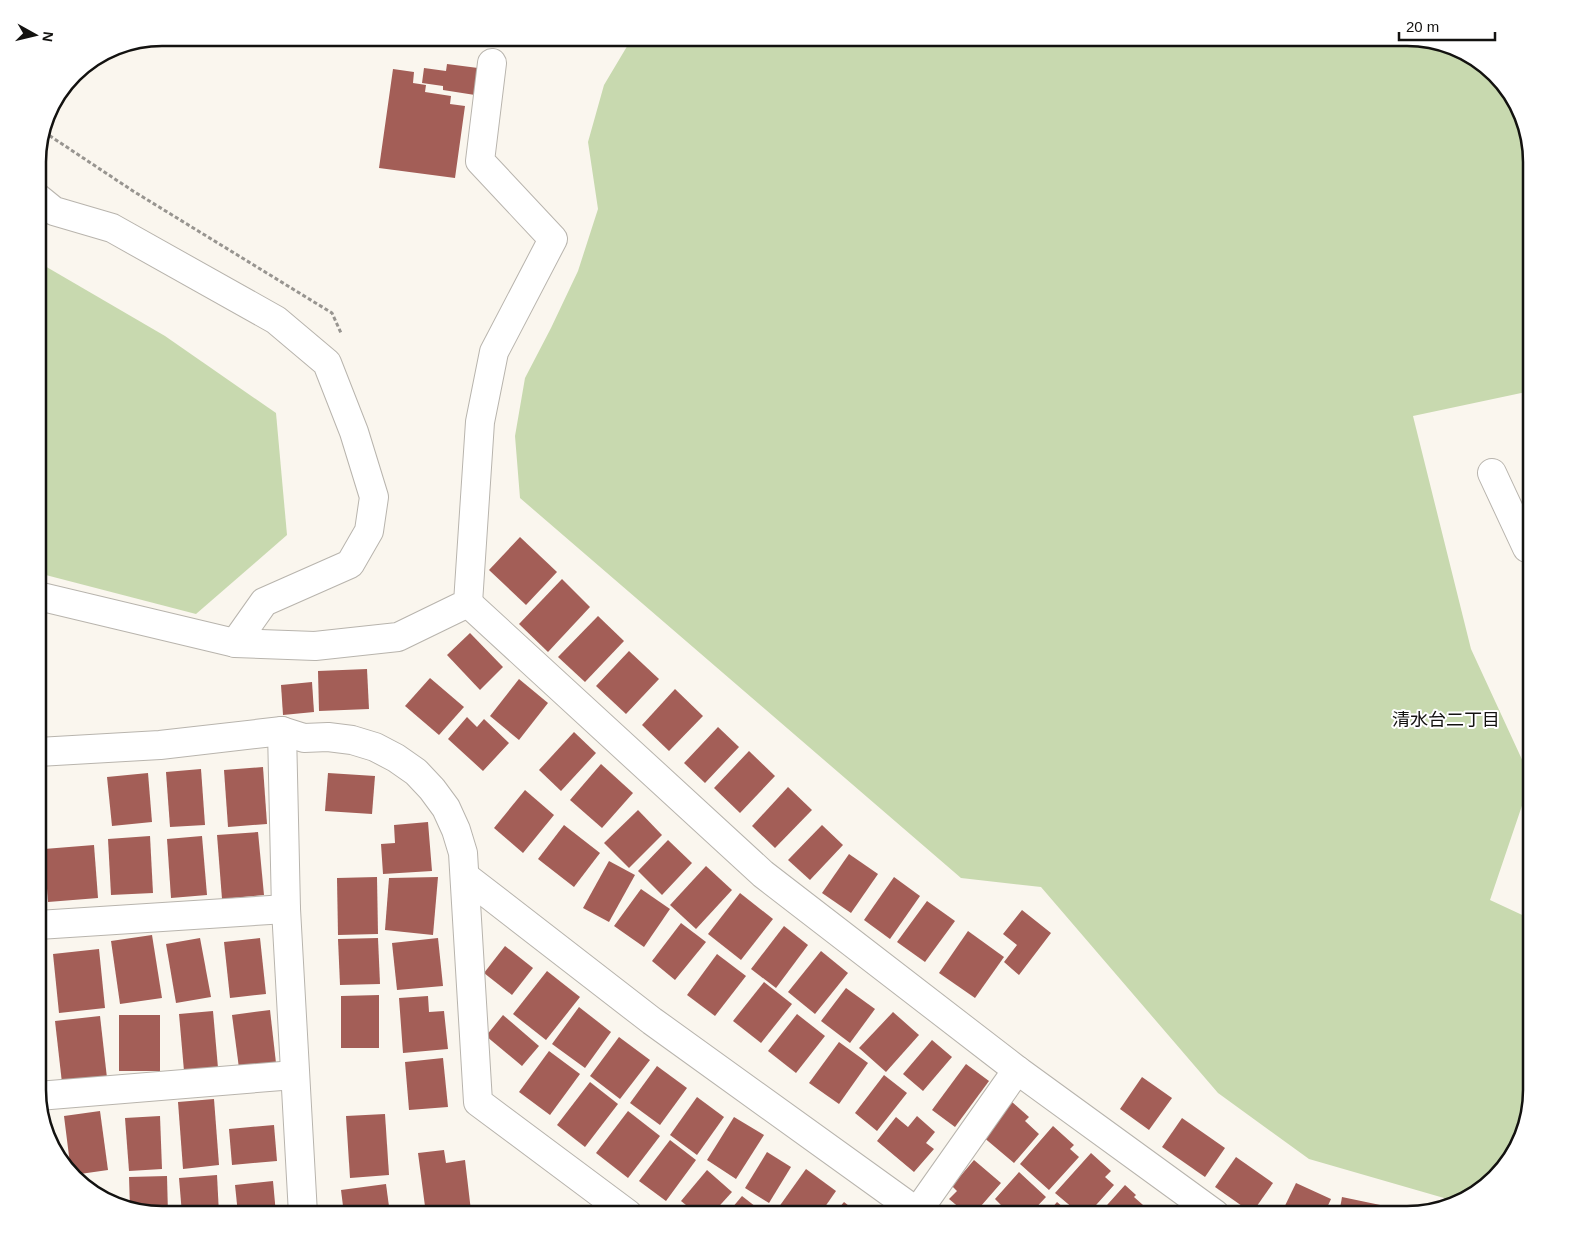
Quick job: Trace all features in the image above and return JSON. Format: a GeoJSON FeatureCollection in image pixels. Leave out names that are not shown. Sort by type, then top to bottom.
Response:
{"type":"FeatureCollection","features":[{"type":"Feature","properties":{"kind":"street"},"geometry":{"type":"LineString","coordinates":[[468,602],[480,422],[494,352],[553,239],[480,161],[492,63]]}},
{"type":"Feature","properties":{"kind":"street"},"geometry":{"type":"LineString","coordinates":[[46,204],[54,211],[112,228],[276,320],[327,363],[354,432],[374,497],[369,531],[350,564],[264,602],[234,644]]}},
{"type":"Feature","properties":{"kind":"street"},"geometry":{"type":"LineString","coordinates":[[1492,472],[1523,536]]}},
{"type":"Feature","properties":{"kind":"street"},"geometry":{"type":"LineString","coordinates":[[46,598],[234,644],[315,646],[398,637],[468,602]]}},
{"type":"Feature","properties":{"kind":"street"},"geometry":{"type":"LineString","coordinates":[[468,602],[763,874],[1017,1070],[1204,1206]]}},
{"type":"Feature","properties":{"kind":"street"},"geometry":{"type":"LineString","coordinates":[[46,752],[160,745],[282,731],[304,738],[328,737],[352,740],[375,747],[396,758],[416,772],[446,808],[456,830],[463,853],[466,877],[478,1102],[617,1206]]}},
{"type":"Feature","properties":{"kind":"street"},"geometry":{"type":"LineString","coordinates":[[282,731],[286,910],[302,1206]]}},
{"type":"Feature","properties":{"kind":"street"},"geometry":{"type":"LineString","coordinates":[[466,877],[652,1021],[908,1206]]}},
{"type":"Feature","properties":{"kind":"street"},"geometry":{"type":"LineString","coordinates":[[46,925],[286,910]]}},
{"type":"Feature","properties":{"kind":"street"},"geometry":{"type":"LineString","coordinates":[[923,1206],[1017,1070]]}},
{"type":"Feature","properties":{"kind":"street"},"geometry":{"type":"LineString","coordinates":[[46,1095],[294,1076]]}},
{"type":"Feature","properties":{"kind":"path"},"geometry":{"type":"LineString","coordinates":[[49,135],[133,190],[332,313],[345,343],[332,375]]}},
{"type":"Feature","properties":{"kind":"green space"},"geometry":{"type":"Polygon","coordinates":[[[627,46],[1414,46],[1444,52],[1465,62],[1483,75],[1499,92],[1517,125],[1522,147],[1523,393],[1413,416],[1471,649],[1523,762],[1523,803],[1490,900],[1523,915],[1522,1105],[1517,1127],[1507,1148],[1489,1172],[1477,1182],[1444,1199],[1309,1159],[1218,1093],[1041,887],[961,878],[520,498],[515,436],[525,378],[578,271],[598,209],[588,142],[604,85],[627,46]]]}},
{"type":"Feature","properties":{"kind":"green space"},"geometry":{"type":"Polygon","coordinates":[[[46,267],[165,336],[276,413],[287,535],[196,614],[46,575],[46,267]]]}},
{"type":"Feature","properties":{"kind":"building"},"geometry":{"type":"Polygon","coordinates":[[[447,64],[478,68],[475,95],[443,90],[443,86],[422,83],[424,68],[446,71],[447,64]]]}},
{"type":"Feature","properties":{"kind":"building"},"geometry":{"type":"Polygon","coordinates":[[[393,69],[414,72],[413,83],[426,85],[425,92],[451,96],[450,104],[465,106],[455,178],[379,168],[393,69]]]}},
{"type":"Feature","properties":{"kind":"building"},"geometry":{"type":"Polygon","coordinates":[[[520,537],[557,572],[526,605],[489,570],[520,537]]]}},
{"type":"Feature","properties":{"kind":"building"},"geometry":{"type":"Polygon","coordinates":[[[562,579],[590,607],[548,652],[519,624],[562,579]]]}},
{"type":"Feature","properties":{"kind":"building"},"geometry":{"type":"Polygon","coordinates":[[[598,616],[624,641],[585,682],[558,657],[598,616]]]}},
{"type":"Feature","properties":{"kind":"building"},"geometry":{"type":"Polygon","coordinates":[[[470,633],[503,667],[480,690],[447,655],[470,633]]]}},
{"type":"Feature","properties":{"kind":"building"},"geometry":{"type":"Polygon","coordinates":[[[629,651],[659,679],[626,714],[596,686],[629,651]]]}},
{"type":"Feature","properties":{"kind":"building"},"geometry":{"type":"Polygon","coordinates":[[[367,669],[369,709],[319,711],[318,671],[367,669]]]}},
{"type":"Feature","properties":{"kind":"building"},"geometry":{"type":"Polygon","coordinates":[[[430,678],[464,707],[439,735],[405,706],[430,678]]]}},
{"type":"Feature","properties":{"kind":"building"},"geometry":{"type":"Polygon","coordinates":[[[519,679],[548,703],[519,740],[490,716],[519,679]]]}},
{"type":"Feature","properties":{"kind":"building"},"geometry":{"type":"Polygon","coordinates":[[[312,682],[314,712],[283,715],[281,685],[312,682]]]}},
{"type":"Feature","properties":{"kind":"building"},"geometry":{"type":"Polygon","coordinates":[[[675,689],[703,716],[669,751],[642,725],[675,689]]]}},
{"type":"Feature","properties":{"kind":"building"},"geometry":{"type":"Polygon","coordinates":[[[467,717],[477,727],[484,719],[509,743],[483,771],[448,739],[467,717]]]}},
{"type":"Feature","properties":{"kind":"building"},"geometry":{"type":"Polygon","coordinates":[[[718,727],[739,747],[705,783],[684,763],[718,727]]]}},
{"type":"Feature","properties":{"kind":"building"},"geometry":{"type":"Polygon","coordinates":[[[574,732],[596,753],[561,791],[539,770],[574,732]]]}},
{"type":"Feature","properties":{"kind":"building"},"geometry":{"type":"Polygon","coordinates":[[[749,751],[775,776],[740,813],[714,788],[749,751]]]}},
{"type":"Feature","properties":{"kind":"building"},"geometry":{"type":"Polygon","coordinates":[[[601,764],[633,793],[602,828],[570,800],[601,764]]]}},
{"type":"Feature","properties":{"kind":"building"},"geometry":{"type":"Polygon","coordinates":[[[263,767],[267,824],[228,827],[224,770],[263,767]]]}},
{"type":"Feature","properties":{"kind":"building"},"geometry":{"type":"Polygon","coordinates":[[[201,769],[205,825],[170,827],[166,772],[201,769]]]}},
{"type":"Feature","properties":{"kind":"building"},"geometry":{"type":"Polygon","coordinates":[[[148,773],[152,822],[112,826],[107,777],[148,773]]]}},
{"type":"Feature","properties":{"kind":"building"},"geometry":{"type":"Polygon","coordinates":[[[328,773],[375,776],[372,814],[325,811],[328,773]]]}},
{"type":"Feature","properties":{"kind":"building"},"geometry":{"type":"Polygon","coordinates":[[[788,787],[812,810],[775,848],[752,826],[788,787]]]}},
{"type":"Feature","properties":{"kind":"building"},"geometry":{"type":"Polygon","coordinates":[[[525,790],[554,815],[523,853],[494,828],[525,790]]]}},
{"type":"Feature","properties":{"kind":"building"},"geometry":{"type":"Polygon","coordinates":[[[638,810],[662,835],[629,868],[604,843],[638,810]]]}},
{"type":"Feature","properties":{"kind":"building"},"geometry":{"type":"Polygon","coordinates":[[[428,822],[432,871],[383,874],[381,844],[395,843],[394,825],[428,822]]]}},
{"type":"Feature","properties":{"kind":"building"},"geometry":{"type":"Polygon","coordinates":[[[564,825],[600,853],[574,887],[538,859],[564,825]]]}},
{"type":"Feature","properties":{"kind":"building"},"geometry":{"type":"Polygon","coordinates":[[[822,825],[843,845],[810,880],[788,860],[822,825]]]}},
{"type":"Feature","properties":{"kind":"building"},"geometry":{"type":"Polygon","coordinates":[[[258,832],[264,895],[222,899],[217,835],[258,832]]]}},
{"type":"Feature","properties":{"kind":"building"},"geometry":{"type":"Polygon","coordinates":[[[150,836],[153,893],[111,895],[108,839],[150,836]]]}},
{"type":"Feature","properties":{"kind":"building"},"geometry":{"type":"Polygon","coordinates":[[[202,836],[207,895],[171,898],[167,839],[202,836]]]}},
{"type":"Feature","properties":{"kind":"building"},"geometry":{"type":"Polygon","coordinates":[[[668,840],[692,863],[662,895],[638,871],[668,840]]]}},
{"type":"Feature","properties":{"kind":"building"},"geometry":{"type":"Polygon","coordinates":[[[94,845],[98,898],[48,902],[46,849],[94,845]]]}},
{"type":"Feature","properties":{"kind":"building"},"geometry":{"type":"Polygon","coordinates":[[[849,854],[878,874],[851,913],[822,893],[849,854]]]}},
{"type":"Feature","properties":{"kind":"building"},"geometry":{"type":"Polygon","coordinates":[[[609,861],[635,875],[609,922],[583,908],[609,861]]]}},
{"type":"Feature","properties":{"kind":"building"},"geometry":{"type":"Polygon","coordinates":[[[706,866],[732,890],[696,929],[670,905],[706,866]]]}},
{"type":"Feature","properties":{"kind":"building"},"geometry":{"type":"Polygon","coordinates":[[[377,877],[378,934],[338,935],[337,878],[377,877]]]}},
{"type":"Feature","properties":{"kind":"building"},"geometry":{"type":"Polygon","coordinates":[[[438,877],[433,935],[385,930],[389,878],[438,877]]]}},
{"type":"Feature","properties":{"kind":"building"},"geometry":{"type":"Polygon","coordinates":[[[894,877],[920,896],[890,939],[864,920],[894,877]]]}},
{"type":"Feature","properties":{"kind":"building"},"geometry":{"type":"Polygon","coordinates":[[[641,889],[670,909],[644,947],[614,926],[641,889]]]}},
{"type":"Feature","properties":{"kind":"building"},"geometry":{"type":"Polygon","coordinates":[[[740,893],[773,919],[741,960],[708,934],[740,893]]]}},
{"type":"Feature","properties":{"kind":"building"},"geometry":{"type":"Polygon","coordinates":[[[927,901],[955,921],[925,962],[897,942],[927,901]]]}},
{"type":"Feature","properties":{"kind":"building"},"geometry":{"type":"Polygon","coordinates":[[[1022,910],[1051,933],[1019,975],[1004,962],[1017,945],[1003,934],[1022,910]]]}},
{"type":"Feature","properties":{"kind":"building"},"geometry":{"type":"Polygon","coordinates":[[[681,923],[706,942],[675,980],[652,961],[681,923]]]}},
{"type":"Feature","properties":{"kind":"building"},"geometry":{"type":"Polygon","coordinates":[[[784,926],[808,945],[776,988],[751,969],[784,926]]]}},
{"type":"Feature","properties":{"kind":"building"},"geometry":{"type":"Polygon","coordinates":[[[968,931],[1004,957],[975,998],[939,973],[968,931]]]}},
{"type":"Feature","properties":{"kind":"building"},"geometry":{"type":"Polygon","coordinates":[[[152,935],[162,998],[120,1004],[111,941],[152,935]]]}},
{"type":"Feature","properties":{"kind":"building"},"geometry":{"type":"Polygon","coordinates":[[[200,938],[211,997],[176,1003],[166,944],[200,938]]]}},
{"type":"Feature","properties":{"kind":"building"},"geometry":{"type":"Polygon","coordinates":[[[260,938],[266,994],[230,998],[224,942],[260,938]]]}},
{"type":"Feature","properties":{"kind":"building"},"geometry":{"type":"Polygon","coordinates":[[[378,938],[380,984],[340,985],[338,939],[378,938]]]}},
{"type":"Feature","properties":{"kind":"building"},"geometry":{"type":"Polygon","coordinates":[[[438,938],[443,986],[397,990],[392,943],[438,938]]]}},
{"type":"Feature","properties":{"kind":"building"},"geometry":{"type":"Polygon","coordinates":[[[505,946],[533,968],[512,995],[484,973],[505,946]]]}},
{"type":"Feature","properties":{"kind":"building"},"geometry":{"type":"Polygon","coordinates":[[[99,949],[105,1008],[59,1013],[53,954],[99,949]]]}},
{"type":"Feature","properties":{"kind":"building"},"geometry":{"type":"Polygon","coordinates":[[[821,951],[848,973],[815,1014],[788,992],[821,951]]]}},
{"type":"Feature","properties":{"kind":"building"},"geometry":{"type":"Polygon","coordinates":[[[717,954],[746,976],[715,1016],[687,995],[717,954]]]}},
{"type":"Feature","properties":{"kind":"building"},"geometry":{"type":"Polygon","coordinates":[[[547,971],[580,997],[546,1040],[513,1014],[547,971]]]}},
{"type":"Feature","properties":{"kind":"building"},"geometry":{"type":"Polygon","coordinates":[[[764,982],[792,1004],[761,1043],[733,1021],[764,982]]]}},
{"type":"Feature","properties":{"kind":"building"},"geometry":{"type":"Polygon","coordinates":[[[846,988],[875,1009],[850,1043],[821,1021],[846,988]]]}},
{"type":"Feature","properties":{"kind":"building"},"geometry":{"type":"Polygon","coordinates":[[[379,995],[379,1048],[341,1048],[341,996],[379,995]]]}},
{"type":"Feature","properties":{"kind":"building"},"geometry":{"type":"Polygon","coordinates":[[[428,996],[429,1012],[444,1011],[448,1049],[403,1053],[399,998],[428,996]]]}},
{"type":"Feature","properties":{"kind":"building"},"geometry":{"type":"Polygon","coordinates":[[[579,1007],[611,1032],[585,1068],[552,1044],[579,1007]]]}},
{"type":"Feature","properties":{"kind":"building"},"geometry":{"type":"Polygon","coordinates":[[[270,1010],[276,1063],[239,1068],[232,1015],[270,1010]]]}},
{"type":"Feature","properties":{"kind":"building"},"geometry":{"type":"Polygon","coordinates":[[[213,1011],[218,1068],[184,1071],[179,1014],[213,1011]]]}},
{"type":"Feature","properties":{"kind":"building"},"geometry":{"type":"Polygon","coordinates":[[[893,1012],[919,1035],[886,1072],[859,1048],[893,1012]]]}},
{"type":"Feature","properties":{"kind":"building"},"geometry":{"type":"Polygon","coordinates":[[[797,1014],[825,1036],[796,1073],[768,1051],[797,1014]]]}},
{"type":"Feature","properties":{"kind":"building"},"geometry":{"type":"Polygon","coordinates":[[[119,1015],[160,1015],[160,1071],[119,1071],[119,1015]]]}},
{"type":"Feature","properties":{"kind":"building"},"geometry":{"type":"Polygon","coordinates":[[[503,1015],[539,1046],[522,1066],[486,1036],[503,1015]]]}},
{"type":"Feature","properties":{"kind":"building"},"geometry":{"type":"Polygon","coordinates":[[[100,1016],[107,1078],[62,1083],[55,1021],[100,1016]]]}},
{"type":"Feature","properties":{"kind":"building"},"geometry":{"type":"Polygon","coordinates":[[[619,1037],[650,1060],[620,1099],[590,1076],[619,1037]]]}},
{"type":"Feature","properties":{"kind":"building"},"geometry":{"type":"Polygon","coordinates":[[[932,1040],[952,1057],[923,1091],[903,1074],[932,1040]]]}},
{"type":"Feature","properties":{"kind":"building"},"geometry":{"type":"Polygon","coordinates":[[[839,1042],[868,1063],[839,1104],[809,1083],[839,1042]]]}},
{"type":"Feature","properties":{"kind":"building"},"geometry":{"type":"Polygon","coordinates":[[[549,1051],[580,1074],[550,1115],[519,1092],[549,1051]]]}},
{"type":"Feature","properties":{"kind":"building"},"geometry":{"type":"Polygon","coordinates":[[[443,1058],[448,1107],[409,1110],[405,1062],[443,1058]]]}},
{"type":"Feature","properties":{"kind":"building"},"geometry":{"type":"Polygon","coordinates":[[[966,1064],[989,1081],[955,1127],[932,1110],[966,1064]]]}},
{"type":"Feature","properties":{"kind":"building"},"geometry":{"type":"Polygon","coordinates":[[[657,1066],[687,1088],[660,1125],[630,1103],[657,1066]]]}},
{"type":"Feature","properties":{"kind":"building"},"geometry":{"type":"Polygon","coordinates":[[[884,1075],[907,1093],[877,1131],[855,1113],[884,1075]]]}},
{"type":"Feature","properties":{"kind":"building"},"geometry":{"type":"Polygon","coordinates":[[[1142,1077],[1172,1098],[1149,1130],[1120,1109],[1142,1077]]]}},
{"type":"Feature","properties":{"kind":"building"},"geometry":{"type":"Polygon","coordinates":[[[590,1082],[618,1104],[585,1147],[557,1125],[590,1082]]]}},
{"type":"Feature","properties":{"kind":"building"},"geometry":{"type":"Polygon","coordinates":[[[697,1097],[724,1117],[697,1155],[670,1135],[697,1097]]]}},
{"type":"Feature","properties":{"kind":"building"},"geometry":{"type":"Polygon","coordinates":[[[214,1099],[219,1165],[183,1169],[178,1102],[214,1099]]]}},
{"type":"Feature","properties":{"kind":"building"},"geometry":{"type":"Polygon","coordinates":[[[1012,1102],[1029,1117],[1025,1121],[1039,1134],[1014,1163],[982,1136],[1012,1102]]]}},
{"type":"Feature","properties":{"kind":"building"},"geometry":{"type":"Polygon","coordinates":[[[100,1111],[108,1170],[82,1174],[70,1160],[64,1116],[100,1111]]]}},
{"type":"Feature","properties":{"kind":"building"},"geometry":{"type":"Polygon","coordinates":[[[628,1111],[660,1136],[628,1178],[596,1153],[628,1111]]]}},
{"type":"Feature","properties":{"kind":"building"},"geometry":{"type":"Polygon","coordinates":[[[385,1114],[389,1175],[350,1178],[346,1116],[385,1114]]]}},
{"type":"Feature","properties":{"kind":"building"},"geometry":{"type":"Polygon","coordinates":[[[160,1116],[162,1169],[129,1171],[125,1118],[160,1116]]]}},
{"type":"Feature","properties":{"kind":"building"},"geometry":{"type":"Polygon","coordinates":[[[917,1116],[935,1132],[926,1143],[934,1149],[914,1172],[877,1141],[896,1117],[908,1127],[917,1116]]]}},
{"type":"Feature","properties":{"kind":"building"},"geometry":{"type":"Polygon","coordinates":[[[734,1117],[764,1135],[736,1179],[707,1160],[734,1117]]]}},
{"type":"Feature","properties":{"kind":"building"},"geometry":{"type":"Polygon","coordinates":[[[1182,1118],[1225,1148],[1205,1177],[1162,1147],[1182,1118]]]}},
{"type":"Feature","properties":{"kind":"building"},"geometry":{"type":"Polygon","coordinates":[[[274,1125],[277,1161],[232,1165],[229,1129],[274,1125]]]}},
{"type":"Feature","properties":{"kind":"building"},"geometry":{"type":"Polygon","coordinates":[[[1053,1126],[1074,1145],[1070,1149],[1079,1157],[1049,1190],[1020,1164],[1053,1126]]]}},
{"type":"Feature","properties":{"kind":"building"},"geometry":{"type":"Polygon","coordinates":[[[670,1140],[696,1160],[666,1201],[639,1181],[670,1140]]]}},
{"type":"Feature","properties":{"kind":"building"},"geometry":{"type":"Polygon","coordinates":[[[444,1150],[446,1163],[465,1160],[470,1206],[425,1206],[418,1153],[444,1150]]]}},
{"type":"Feature","properties":{"kind":"building"},"geometry":{"type":"Polygon","coordinates":[[[767,1152],[791,1167],[769,1203],[745,1188],[767,1152]]]}},
{"type":"Feature","properties":{"kind":"building"},"geometry":{"type":"Polygon","coordinates":[[[1091,1153],[1111,1171],[1105,1177],[1114,1185],[1095,1206],[1070,1206],[1055,1193],[1091,1153]]]}},
{"type":"Feature","properties":{"kind":"building"},"geometry":{"type":"Polygon","coordinates":[[[1236,1157],[1273,1183],[1257,1206],[1242,1206],[1215,1187],[1236,1157]]]}},
{"type":"Feature","properties":{"kind":"building"},"geometry":{"type":"Polygon","coordinates":[[[974,1160],[1001,1183],[981,1206],[957,1206],[949,1199],[957,1191],[952,1186],[974,1160]]]}},
{"type":"Feature","properties":{"kind":"building"},"geometry":{"type":"Polygon","coordinates":[[[806,1169],[836,1191],[826,1206],[780,1206],[806,1169]]]}},
{"type":"Feature","properties":{"kind":"building"},"geometry":{"type":"Polygon","coordinates":[[[707,1170],[732,1192],[719,1206],[687,1206],[681,1201],[707,1170]]]}},
{"type":"Feature","properties":{"kind":"building"},"geometry":{"type":"Polygon","coordinates":[[[1019,1172],[1046,1197],[1038,1206],[1002,1206],[995,1199],[1019,1172]]]}},
{"type":"Feature","properties":{"kind":"building"},"geometry":{"type":"Polygon","coordinates":[[[217,1175],[219,1206],[181,1206],[179,1178],[217,1175]]]}},
{"type":"Feature","properties":{"kind":"building"},"geometry":{"type":"Polygon","coordinates":[[[167,1176],[168,1206],[147,1205],[130,1201],[129,1177],[167,1176]]]}},
{"type":"Feature","properties":{"kind":"building"},"geometry":{"type":"Polygon","coordinates":[[[273,1181],[275,1206],[237,1206],[235,1185],[273,1181]]]}},
{"type":"Feature","properties":{"kind":"building"},"geometry":{"type":"Polygon","coordinates":[[[1296,1183],[1331,1199],[1328,1206],[1285,1206],[1296,1183]]]}},
{"type":"Feature","properties":{"kind":"building"},"geometry":{"type":"Polygon","coordinates":[[[386,1184],[389,1206],[343,1206],[341,1190],[386,1184]]]}},
{"type":"Feature","properties":{"kind":"building"},"geometry":{"type":"Polygon","coordinates":[[[1125,1185],[1144,1206],[1106,1206],[1125,1185]]]}},
{"type":"Feature","properties":{"kind":"building"},"geometry":{"type":"Polygon","coordinates":[[[742,1196],[755,1206],[734,1206],[742,1196]]]}},
{"type":"Feature","properties":{"kind":"building"},"geometry":{"type":"Polygon","coordinates":[[[1342,1197],[1385,1206],[1340,1206],[1342,1197]]]}},
{"type":"Feature","properties":{"kind":"building"},"geometry":{"type":"Polygon","coordinates":[[[844,1202],[849,1206],[841,1206],[844,1202]]]}},
{"type":"Feature","properties":{"kind":"building"},"geometry":{"type":"Polygon","coordinates":[[[1057,1202],[1062,1206],[1054,1206],[1057,1202]]]}},
{"type":"Feature","properties":{"kind":"district","name":"清水台二丁目"},"geometry":{"type":"Point","coordinates":[1446,720]}}]}
